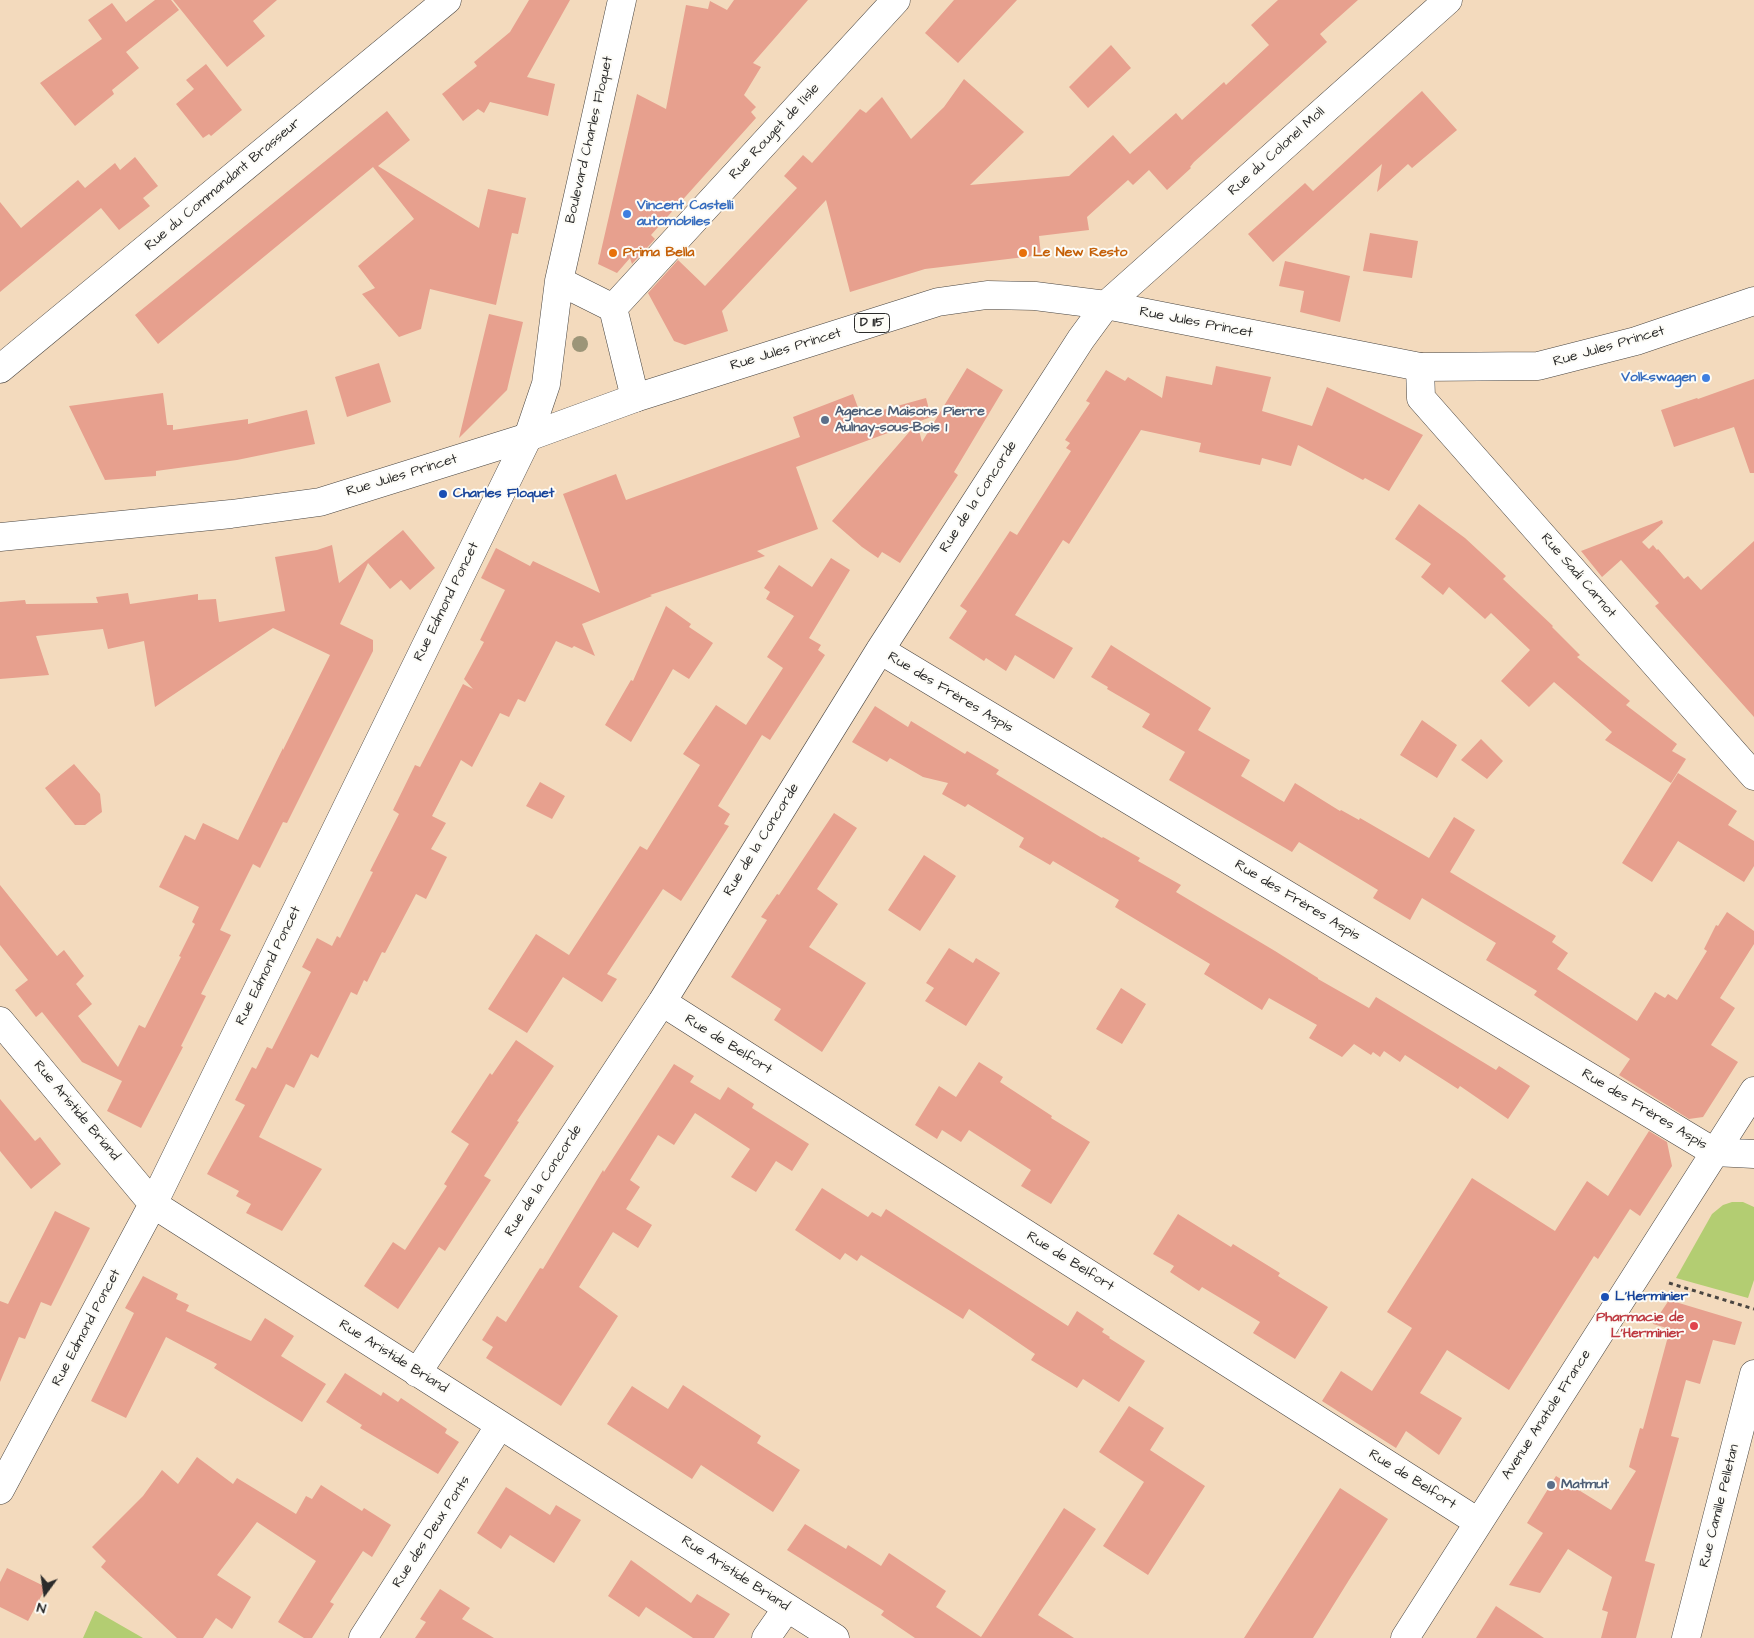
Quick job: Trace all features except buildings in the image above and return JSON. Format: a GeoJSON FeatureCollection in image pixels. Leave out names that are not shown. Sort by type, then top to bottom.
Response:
{"type":"FeatureCollection","features":[{"type":"Feature","properties":{"kind":"street","name":"Rue du Commandant Brasseur"},"geometry":{"type":"LineString","coordinates":[[0,369],[447,0]]}},
{"type":"Feature","properties":{"kind":"street","name":"Boulevard Charles Floquet"},"geometry":{"type":"LineString","coordinates":[[528,437],[546,384],[559,281],[622,0]]}},
{"type":"Feature","properties":{"kind":"street","name":"Rue Rouget de l'Isle"},"geometry":{"type":"LineString","coordinates":[[613,308],[896,0]]}},
{"type":"Feature","properties":{"kind":"street","name":"Rue du Colonel Moll"},"geometry":{"type":"LineString","coordinates":[[1106,305],[1448,0]]}},
{"type":"Feature","properties":{"kind":"street"},"geometry":{"type":"LineString","coordinates":[[559,281],[613,308],[635,398]]}},
{"type":"Feature","properties":{"kind":"street","name":"Rue Jules Princet"},"geometry":{"type":"LineString","coordinates":[[0,536],[231,514],[320,502],[528,437],[635,398],[938,302],[986,295],[1026,296],[1106,305],[1420,368],[1538,366],[1636,341],[1754,301]]}},
{"type":"Feature","properties":{"kind":"street","name":"Rue de la Concorde"},"geometry":{"type":"LineString","coordinates":[[417,1373],[662,1002],[880,650],[1106,305]]}},
{"type":"Feature","properties":{"kind":"street","name":"Rue Sadi Carnot"},"geometry":{"type":"LineString","coordinates":[[1420,368],[1422,398],[1754,776]]}},
{"type":"Feature","properties":{"kind":"street","name":"Rue Edmond Poncet"},"geometry":{"type":"LineString","coordinates":[[0,1490],[153,1204],[528,437]]}},
{"type":"Feature","properties":{"kind":"street","name":"Rue des Frères Aspis"},"geometry":{"type":"LineString","coordinates":[[880,650],[1714,1152]]}},
{"type":"Feature","properties":{"kind":"street","name":"Rue de Belfort"},"geometry":{"type":"LineString","coordinates":[[662,1002],[1478,1522]]}},
{"type":"Feature","properties":{"kind":"street","name":"Rue Aristide Briand"},"geometry":{"type":"LineString","coordinates":[[0,1021],[153,1204],[834,1638]]}},
{"type":"Feature","properties":{"kind":"street","name":"Avenue Anatole France"},"geometry":{"type":"LineString","coordinates":[[1405,1638],[1754,1091]]}},
{"type":"Feature","properties":{"kind":"street"},"geometry":{"type":"LineString","coordinates":[[1714,1152],[1754,1154]]}},
{"type":"Feature","properties":{"kind":"street","name":"Rue Camille Pelletan"},"geometry":{"type":"LineString","coordinates":[[1686,1638],[1754,1374]]}},
{"type":"Feature","properties":{"kind":"street","name":"Rue des Deux Ponts"},"geometry":{"type":"LineString","coordinates":[[363,1638],[500,1425]]}},
{"type":"Feature","properties":{"kind":"street"},"geometry":{"type":"LineString","coordinates":[[766,1638],[787,1608]]}},
{"type":"Feature","properties":{"kind":"path"},"geometry":{"type":"LineString","coordinates":[[1637,1273],[1754,1309]]}},
{"type":"Feature","properties":{"kind":"green space"},"geometry":{"type":"Polygon","coordinates":[[[1732,1202],[1743,1202],[1754,1207],[1754,1280],[1748,1298],[1676,1278],[1712,1214],[1723,1205],[1732,1202]]]}},
{"type":"Feature","properties":{"kind":"green space"},"geometry":{"type":"Polygon","coordinates":[[[96,1611],[143,1638],[83,1638],[96,1611]]]}},
{"type":"Feature","properties":{"kind":"place","name":"Vincent Castelli automobiles"},"geometry":{"type":"Point","coordinates":[627,214]}},
{"type":"Feature","properties":{"kind":"place","name":"Prima Bella"},"geometry":{"type":"Point","coordinates":[613,253]}},
{"type":"Feature","properties":{"kind":"place","name":"Le New Resto"},"geometry":{"type":"Point","coordinates":[1023,253]}},
{"type":"Feature","properties":{"kind":"place","name":"Volkswagen"},"geometry":{"type":"Point","coordinates":[1706,378]}},
{"type":"Feature","properties":{"kind":"place","name":"Agence Maisons Pierre Aulnay-sous-Bois 1"},"geometry":{"type":"Point","coordinates":[825,420]}},
{"type":"Feature","properties":{"kind":"place","name":"Charles Floquet"},"geometry":{"type":"Point","coordinates":[443,494]}},
{"type":"Feature","properties":{"kind":"place","name":"L'Herminier"},"geometry":{"type":"Point","coordinates":[1605,1297]}},
{"type":"Feature","properties":{"kind":"place","name":"Pharmacie de L'Herminier"},"geometry":{"type":"Point","coordinates":[1694,1326]}},
{"type":"Feature","properties":{"kind":"place","name":"Matmut"},"geometry":{"type":"Point","coordinates":[1551,1485]}}]}
